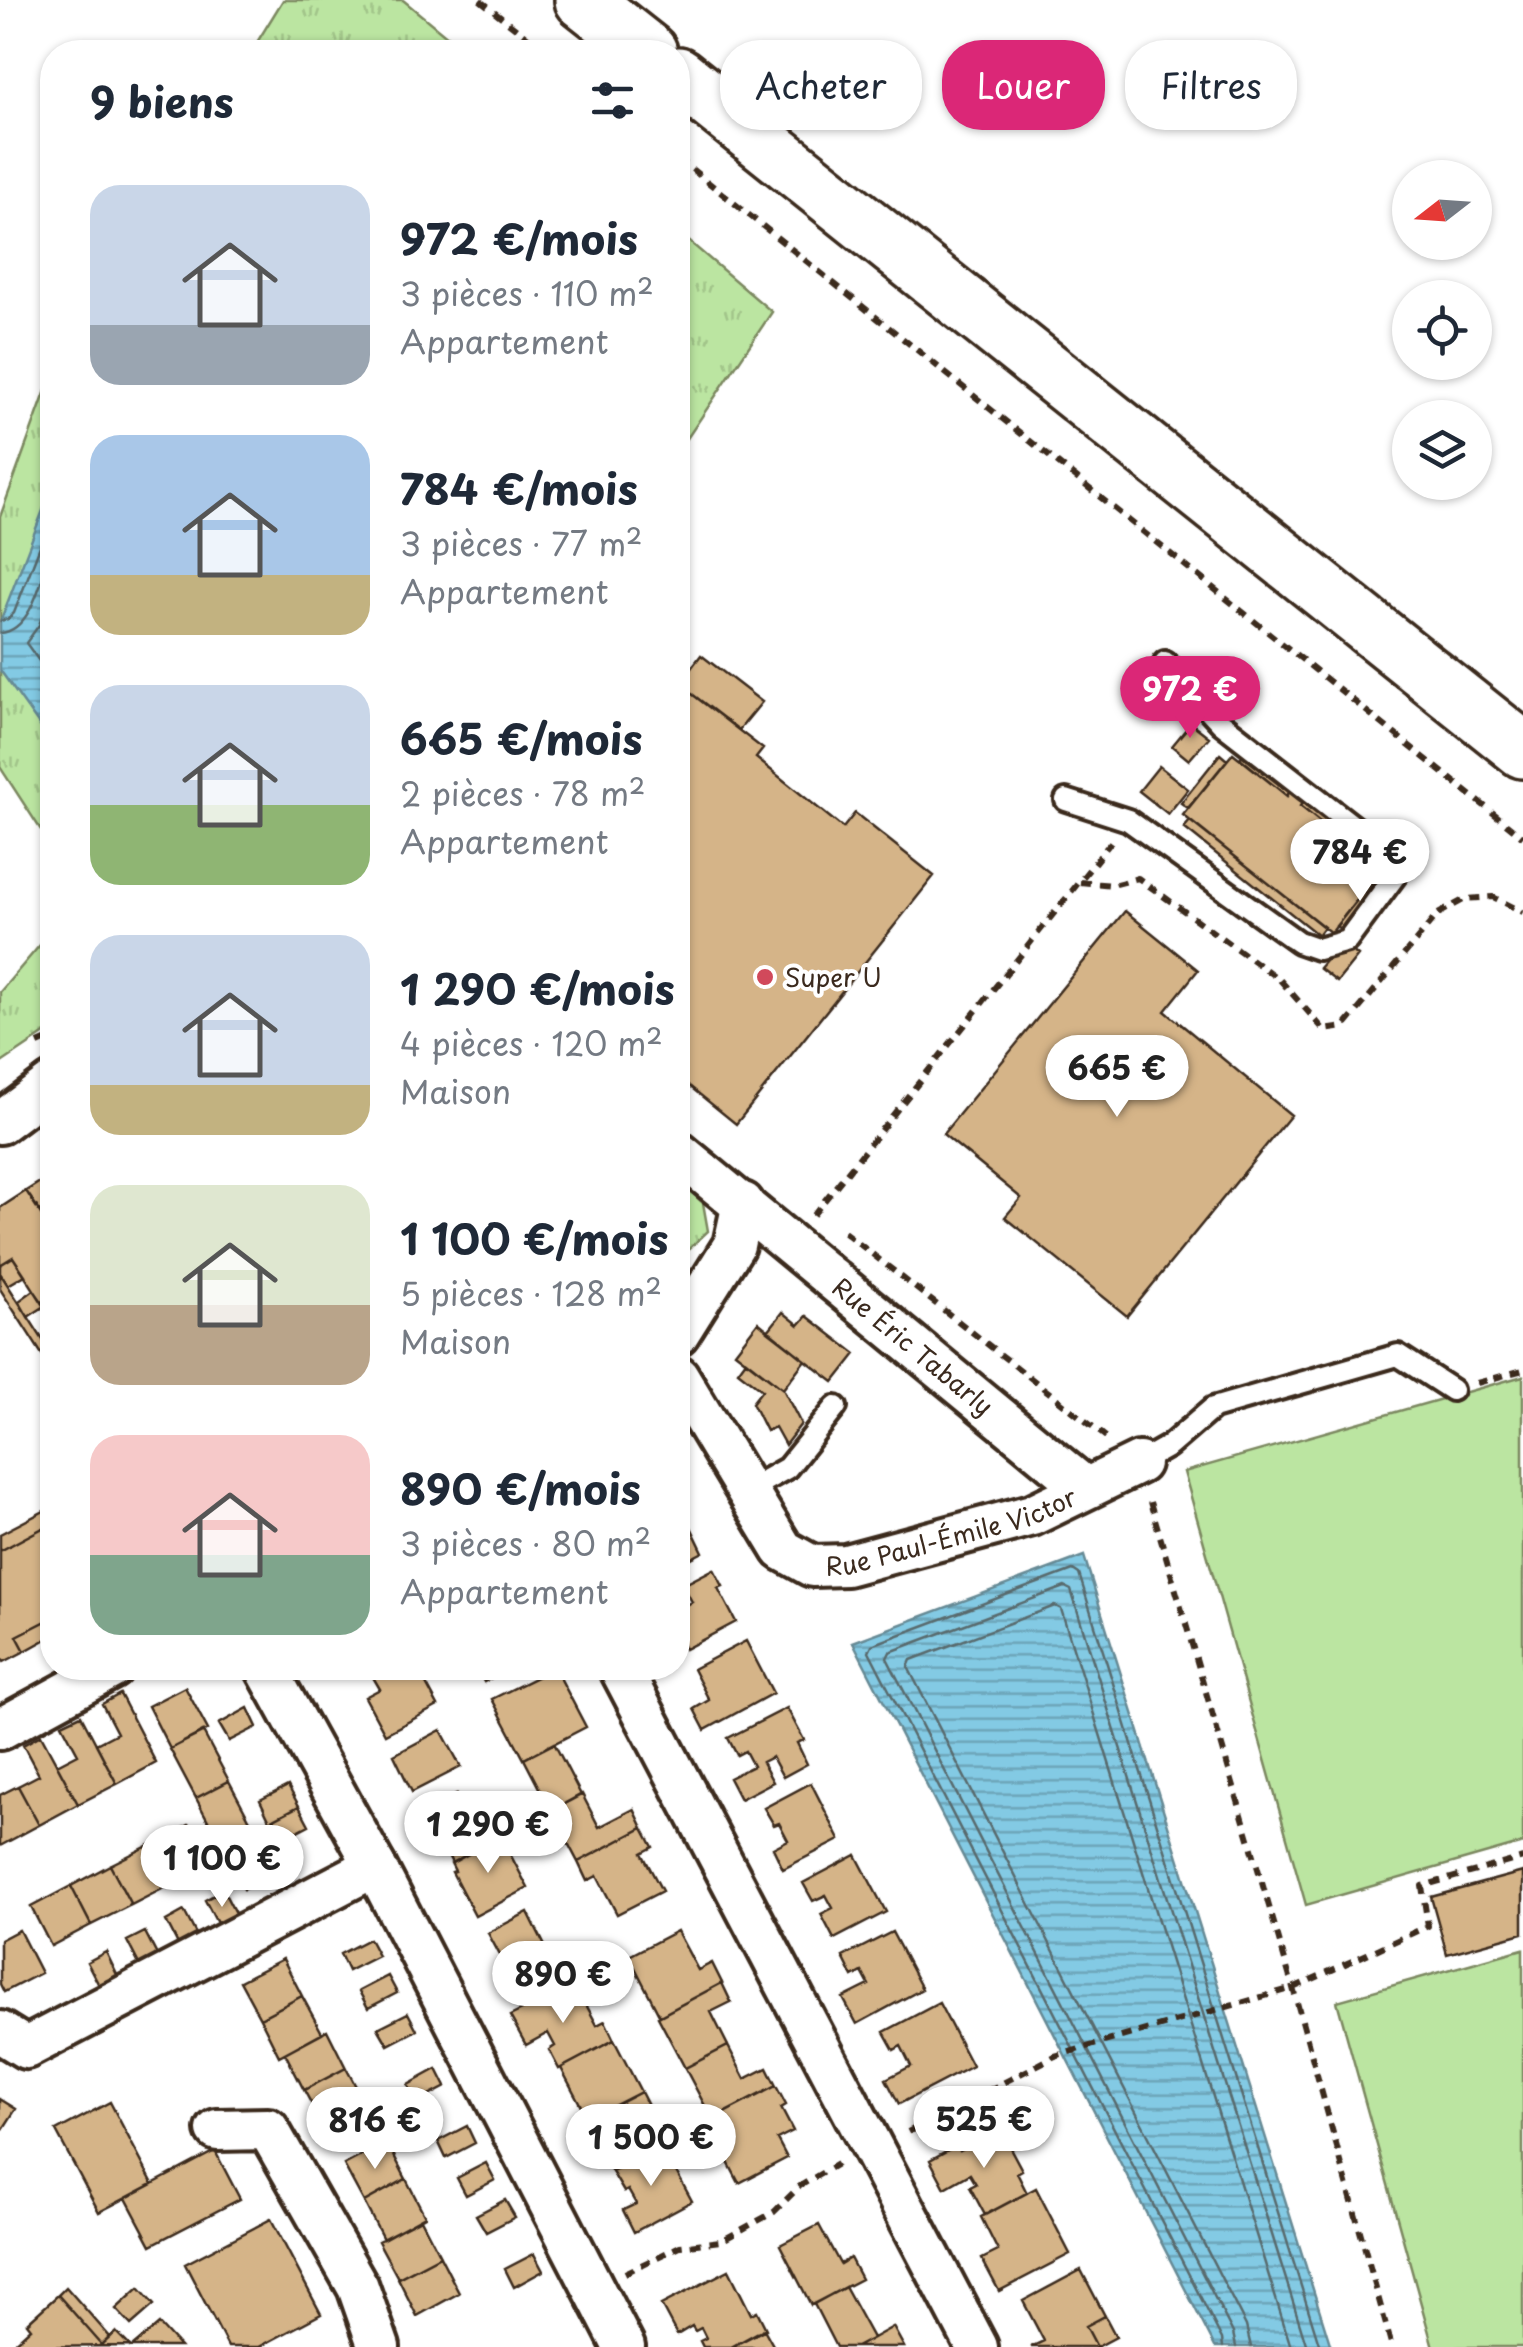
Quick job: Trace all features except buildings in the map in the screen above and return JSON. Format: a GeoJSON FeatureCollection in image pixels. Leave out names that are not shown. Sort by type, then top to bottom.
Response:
{"type":"FeatureCollection","features":[{"type":"Feature","properties":{"kind":"main road"},"geometry":{"type":"LineString","coordinates":[[583,0],[634,40]]}},
{"type":"Feature","properties":{"kind":"main road"},"geometry":{"type":"LineString","coordinates":[[690,85],[1523,750]]}},
{"type":"Feature","properties":{"kind":"street"},"geometry":{"type":"LineString","coordinates":[[0,1123],[40,1093]]}},
{"type":"Feature","properties":{"kind":"street","name":"Rue Éric Tabarly"},"geometry":{"type":"LineString","coordinates":[[692,1139],[743,1203],[1084,1487]]}},
{"type":"Feature","properties":{"kind":"street"},"geometry":{"type":"LineString","coordinates":[[690,1315],[734,1244],[743,1203]]}},
{"type":"Feature","properties":{"kind":"street","name":"Rue Paul-Émile Victor"},"geometry":{"type":"LineString","coordinates":[[690,1396],[782,1550],[812,1566],[846,1566],[1032,1515],[1139,1463]]}},
{"type":"Feature","properties":{"kind":"street"},"geometry":{"type":"LineString","coordinates":[[0,1729],[90,1680]]}},
{"type":"Feature","properties":{"kind":"street"},"geometry":{"type":"LineString","coordinates":[[273,1680],[375,1866],[624,2347]]}},
{"type":"Feature","properties":{"kind":"street"},"geometry":{"type":"LineString","coordinates":[[626,1680],[977,2347]]}},
{"type":"Feature","properties":{"kind":"street"},"geometry":{"type":"LineString","coordinates":[[0,2032],[26,2048],[375,1866]]}},
{"type":"Feature","properties":{"kind":"street"},"geometry":{"type":"LineString","coordinates":[[217,2130],[268,2129],[358,2287],[379,2347]]}},
{"type":"Feature","properties":{"kind":"lane"},"geometry":{"type":"LineString","coordinates":[[1066,800],[1128,820],[1298,942],[1318,949],[1346,941],[1402,864],[1220,723],[1165,662]]}},
{"type":"Feature","properties":{"kind":"lane"},"geometry":{"type":"LineString","coordinates":[[1139,1463],[1169,1446],[1213,1408],[1398,1355],[1452,1390]]}},
{"type":"Feature","properties":{"kind":"lane"},"geometry":{"type":"LineString","coordinates":[[746,1491],[788,1468],[836,1407]]}},
{"type":"Feature","properties":{"kind":"path"},"geometry":{"type":"LineString","coordinates":[[480,0],[531,40]]}},
{"type":"Feature","properties":{"kind":"path"},"geometry":{"type":"LineString","coordinates":[[690,168],[1523,837]]}},
{"type":"Feature","properties":{"kind":"path"},"geometry":{"type":"LineString","coordinates":[[791,1242],[1128,820]]}},
{"type":"Feature","properties":{"kind":"path"},"geometry":{"type":"LineString","coordinates":[[804,1201],[1139,1463],[1293,1988],[1392,2347]]}},
{"type":"Feature","properties":{"kind":"path"},"geometry":{"type":"LineString","coordinates":[[1452,1390],[1523,1370]]}},
{"type":"Feature","properties":{"kind":"path"},"geometry":{"type":"LineString","coordinates":[[593,2289],[680,2246],[720,2241],[774,2212],[812,2179],[1056,2056],[1293,1988],[1428,1926],[1422,1886],[1523,1858]]}},
{"type":"Feature","properties":{"kind":"green space"},"geometry":{"type":"Polygon","coordinates":[[[283,0],[403,0],[451,40],[258,40],[283,0]]]}},
{"type":"Feature","properties":{"kind":"green space"},"geometry":{"type":"Polygon","coordinates":[[[690,242],[772,312],[690,434],[690,242]]]}},
{"type":"Feature","properties":{"kind":"green space"},"geometry":{"type":"Polygon","coordinates":[[[40,407],[40,829],[0,767],[0,517],[40,407]]]}},
{"type":"Feature","properties":{"kind":"green space"},"geometry":{"type":"Polygon","coordinates":[[[40,945],[40,1037],[0,1064],[0,992],[40,945]]]}},
{"type":"Feature","properties":{"kind":"green space"},"geometry":{"type":"Polygon","coordinates":[[[690,1191],[703,1203],[708,1231],[690,1248],[690,1191]]]}},
{"type":"Feature","properties":{"kind":"green space"},"geometry":{"type":"Polygon","coordinates":[[[1523,1376],[1523,1843],[1306,1905],[1184,1472],[1523,1376]]]}},
{"type":"Feature","properties":{"kind":"green space"},"geometry":{"type":"Polygon","coordinates":[[[1523,1949],[1523,2347],[1433,2347],[1337,2001],[1523,1949]]]}},
{"type":"Feature","properties":{"kind":"water"},"geometry":{"type":"Polygon","coordinates":[[[40,518],[40,726],[0,670],[0,622],[40,518]]]}},
{"type":"Feature","properties":{"kind":"water"},"geometry":{"type":"Polygon","coordinates":[[[1084,1556],[1331,2347],[1215,2347],[853,1642],[1084,1556]]]}},
{"type":"Feature","properties":{"kind":"place","name":"Super U"},"geometry":{"type":"Point","coordinates":[765,977]}}]}
